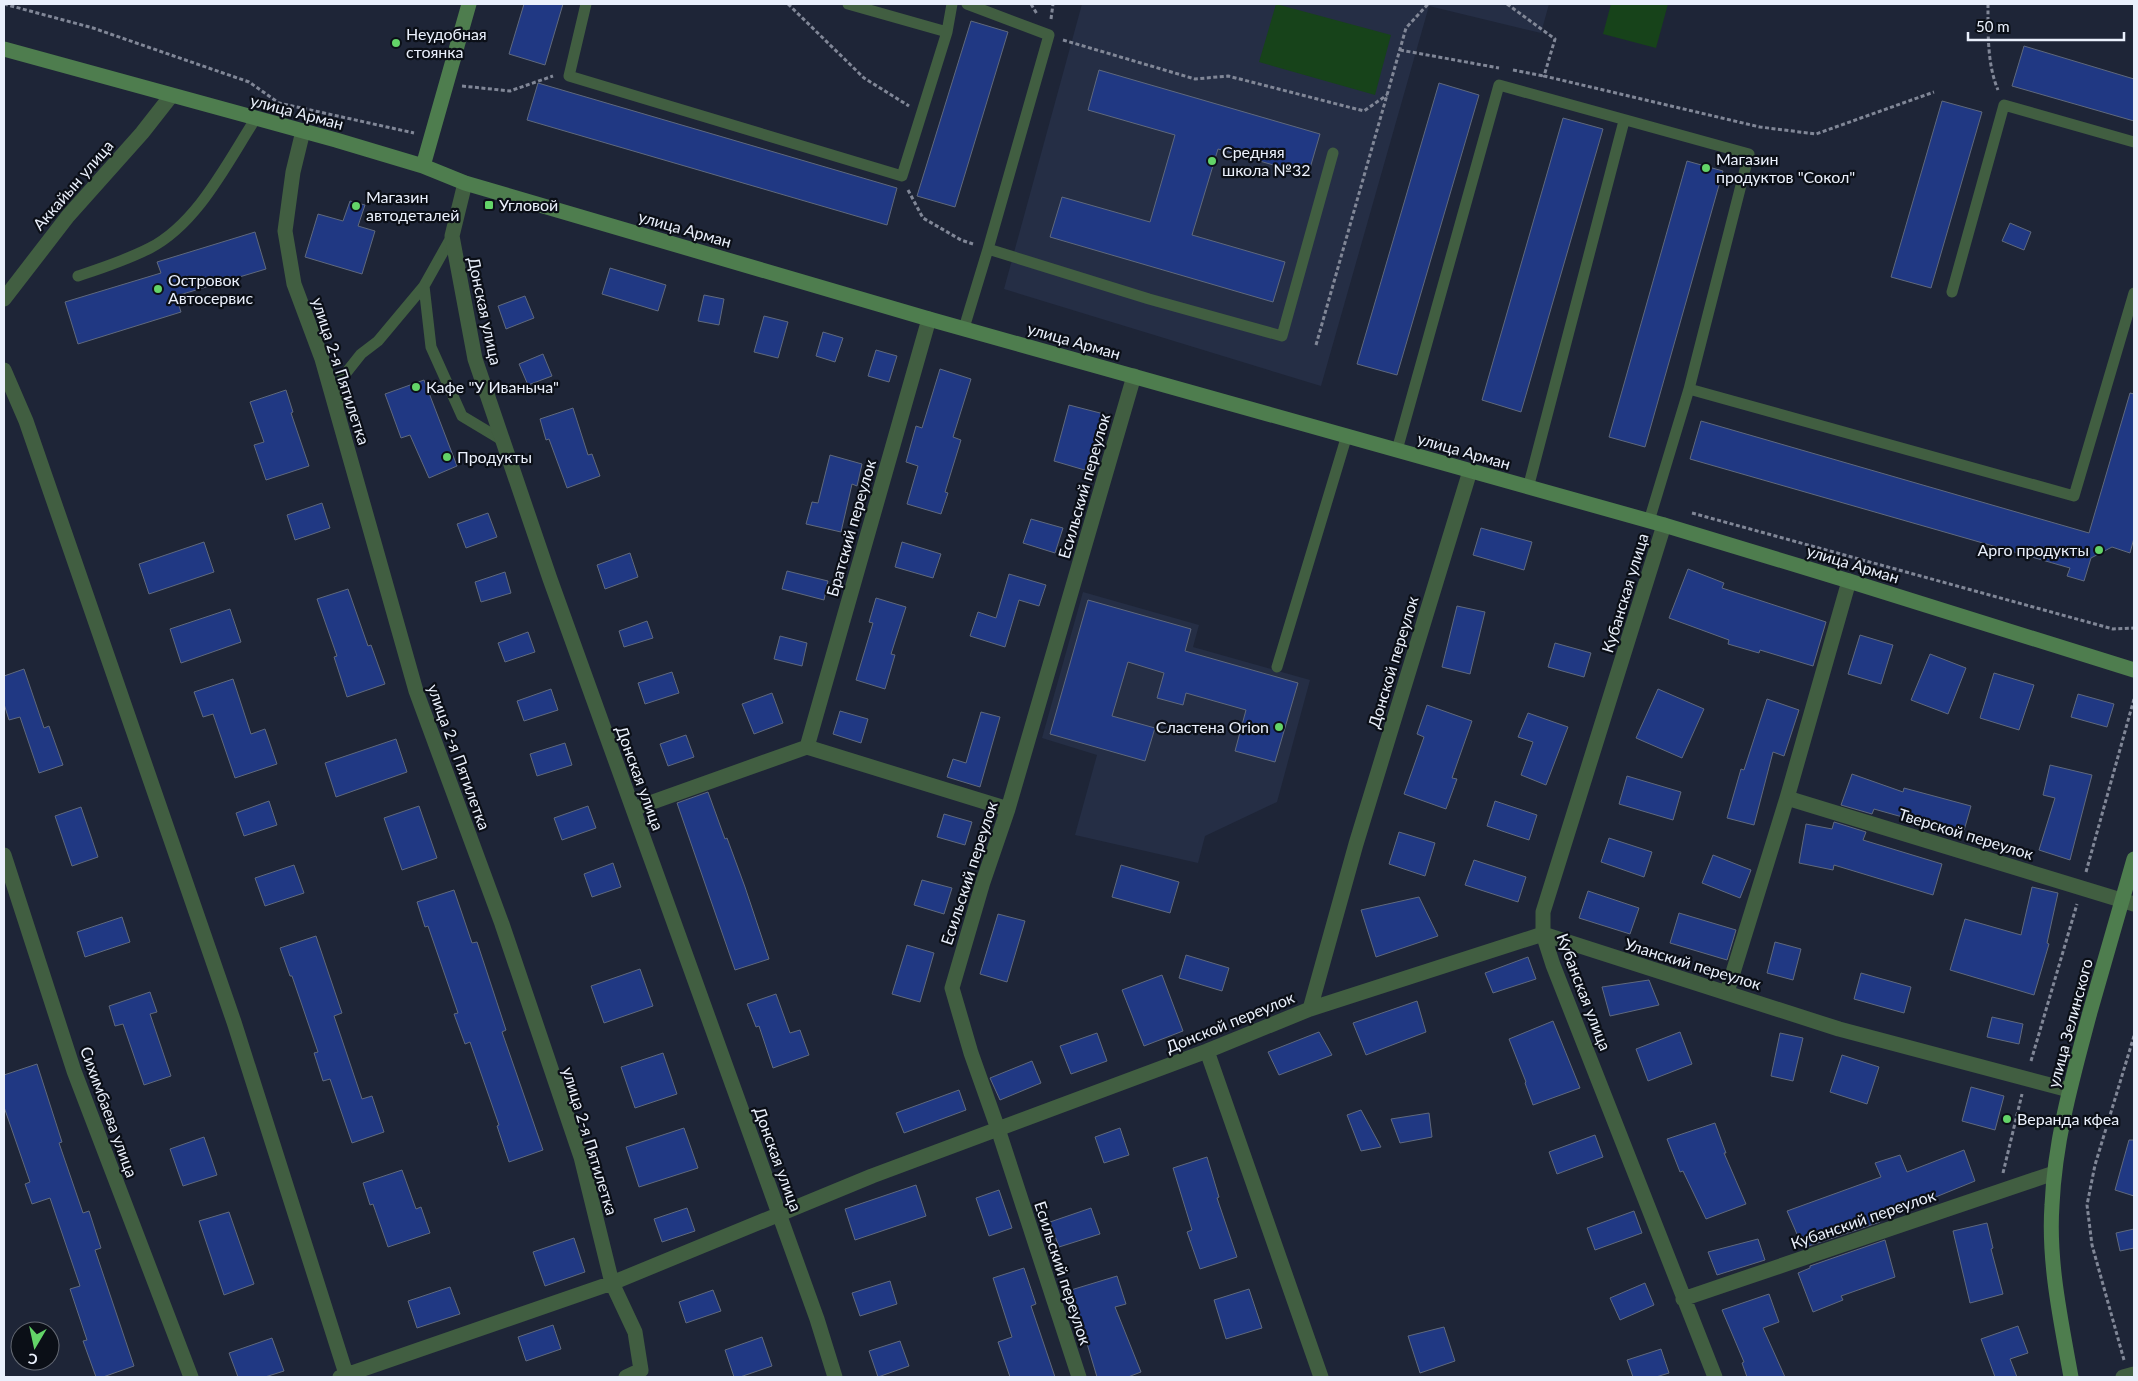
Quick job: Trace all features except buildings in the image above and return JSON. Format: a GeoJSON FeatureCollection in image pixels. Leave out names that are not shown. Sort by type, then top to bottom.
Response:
{"type":"FeatureCollection","features":[{"type":"Feature","properties":{"kind":"street"},"geometry":{"type":"LineString","coordinates":[[423,166],[469,4]]}},
{"type":"Feature","properties":{"kind":"street","name":"улица Арман"},"geometry":{"type":"LineString","coordinates":[[4,49],[303,131],[423,166],[465,182],[929,318],[1664,525],[1849,580],[2134,670]]}},
{"type":"Feature","properties":{"kind":"street","name":"Аккайын улица"},"geometry":{"type":"LineString","coordinates":[[4,299],[68,216],[142,133],[171,96]]}},
{"type":"Feature","properties":{"kind":"street","name":"улица 2-я Пятилетка"},"geometry":{"type":"LineString","coordinates":[[303,131],[293,172],[285,231],[294,284],[322,359],[416,692],[502,924],[581,1158],[612,1283],[635,1332],[641,1370],[626,1377]]}},
{"type":"Feature","properties":{"kind":"street","name":"Донская улица"},"geometry":{"type":"LineString","coordinates":[[465,182],[452,236],[474,359],[633,809],[817,1319],[835,1377]]}},
{"type":"Feature","properties":{"kind":"street","name":"Братский переулок"},"geometry":{"type":"LineString","coordinates":[[807,747],[929,318]]}},
{"type":"Feature","properties":{"kind":"street"},"geometry":{"type":"LineString","coordinates":[[4,370],[26,422],[234,1022],[344,1377]]}},
{"type":"Feature","properties":{"kind":"street","name":"Есильский переулок"},"geometry":{"type":"LineString","coordinates":[[1079,1377],[998,1129],[971,1053],[952,988],[983,882],[1008,809],[1134,376]]}},
{"type":"Feature","properties":{"kind":"street","name":"Донской переулок"},"geometry":{"type":"LineString","coordinates":[[344,1377],[612,1283],[872,1176],[1207,1051],[1310,1009],[1356,844],[1470,471]]}},
{"type":"Feature","properties":{"kind":"street","name":"Кубанская улица"},"geometry":{"type":"LineString","coordinates":[[1664,525],[1543,912],[1543,934],[1683,1299],[1715,1377]]}},
{"type":"Feature","properties":{"kind":"street"},"geometry":{"type":"LineString","coordinates":[[1727,992],[1787,798],[1849,580]]}},
{"type":"Feature","properties":{"kind":"street"},"geometry":{"type":"LineString","coordinates":[[633,809],[807,747],[1008,809]]}},
{"type":"Feature","properties":{"kind":"street","name":"Тверской переулок"},"geometry":{"type":"LineString","coordinates":[[1787,798],[2128,902]]}},
{"type":"Feature","properties":{"kind":"street","name":"Сихимбаева улица"},"geometry":{"type":"LineString","coordinates":[[4,855],[74,1071],[191,1377]]}},
{"type":"Feature","properties":{"kind":"street","name":"улица Зелинского"},"geometry":{"type":"LineString","coordinates":[[2071,1377],[2057,1297],[2052,1238],[2051,1206],[2054,1173],[2069,1090],[2128,902],[2134,860]]}},
{"type":"Feature","properties":{"kind":"street"},"geometry":{"type":"LineString","coordinates":[[1310,1009],[1543,934]]}},
{"type":"Feature","properties":{"kind":"street","name":"Уланский переулок"},"geometry":{"type":"LineString","coordinates":[[1543,934],[1838,1029],[2069,1090]]}},
{"type":"Feature","properties":{"kind":"street"},"geometry":{"type":"LineString","coordinates":[[1207,1051],[1321,1377]]}},
{"type":"Feature","properties":{"kind":"street","name":"Кубанский переулок"},"geometry":{"type":"LineString","coordinates":[[1683,1299],[2054,1173]]}},
{"type":"Feature","properties":{"kind":"lane"},"geometry":{"type":"LineString","coordinates":[[586,4],[569,76],[902,176],[947,32],[952,4]]}},
{"type":"Feature","properties":{"kind":"lane"},"geometry":{"type":"LineString","coordinates":[[848,4],[947,32]]}},
{"type":"Feature","properties":{"kind":"lane"},"geometry":{"type":"LineString","coordinates":[[964,328],[1049,35],[967,4]]}},
{"type":"Feature","properties":{"kind":"lane"},"geometry":{"type":"LineString","coordinates":[[1397,450],[1499,85],[1749,154],[1689,389],[1649,521]]}},
{"type":"Feature","properties":{"kind":"lane"},"geometry":{"type":"LineString","coordinates":[[1952,292],[2004,104],[2134,142]]}},
{"type":"Feature","properties":{"kind":"lane"},"geometry":{"type":"LineString","coordinates":[[78,276],[151,248],[178,229],[197,210],[256,118]]}},
{"type":"Feature","properties":{"kind":"lane"},"geometry":{"type":"LineString","coordinates":[[1528,488],[1624,121]]}},
{"type":"Feature","properties":{"kind":"lane"},"geometry":{"type":"LineString","coordinates":[[988,249],[1149,299],[1282,336],[1333,153]]}},
{"type":"Feature","properties":{"kind":"lane"},"geometry":{"type":"LineString","coordinates":[[337,412],[342,378],[361,354],[378,341],[424,286],[452,236]]}},
{"type":"Feature","properties":{"kind":"lane"},"geometry":{"type":"LineString","coordinates":[[424,286],[432,347],[462,416],[502,440]]}},
{"type":"Feature","properties":{"kind":"lane"},"geometry":{"type":"LineString","coordinates":[[1689,389],[2074,496],[2134,294]]}},
{"type":"Feature","properties":{"kind":"lane"},"geometry":{"type":"LineString","coordinates":[[1277,667],[1347,435]]}},
{"type":"Feature","properties":{"kind":"path"},"geometry":{"type":"LineString","coordinates":[[4,4],[93,28],[249,82],[279,103],[431,137]]}},
{"type":"Feature","properties":{"kind":"path"},"geometry":{"type":"LineString","coordinates":[[788,4],[864,78],[903,103],[922,112]]}},
{"type":"Feature","properties":{"kind":"path"},"geometry":{"type":"LineString","coordinates":[[1316,345],[1406,28],[1428,4]]}},
{"type":"Feature","properties":{"kind":"path"},"geometry":{"type":"LineString","coordinates":[[1508,4],[1555,39],[1544,76]]}},
{"type":"Feature","properties":{"kind":"path"},"geometry":{"type":"LineString","coordinates":[[1988,4],[1988,37],[1993,79],[2004,104]]}},
{"type":"Feature","properties":{"kind":"path"},"geometry":{"type":"LineString","coordinates":[[1049,35],[1085,48],[1195,79],[1228,76],[1364,111],[1387,95]]}},
{"type":"Feature","properties":{"kind":"path"},"geometry":{"type":"LineString","coordinates":[[1400,50],[1544,76],[1760,127],[1816,134],[1934,92]]}},
{"type":"Feature","properties":{"kind":"path"},"geometry":{"type":"LineString","coordinates":[[447,84],[510,91],[549,76],[569,76]]}},
{"type":"Feature","properties":{"kind":"path"},"geometry":{"type":"LineString","coordinates":[[902,176],[923,218],[960,240],[988,249]]}},
{"type":"Feature","properties":{"kind":"path"},"geometry":{"type":"LineString","coordinates":[[1403,430],[1449,444]]}},
{"type":"Feature","properties":{"kind":"path"},"geometry":{"type":"LineString","coordinates":[[1683,510],[2113,629],[2134,628]]}},
{"type":"Feature","properties":{"kind":"path"},"geometry":{"type":"LineString","coordinates":[[1998,1192],[2026,1078],[2082,888],[2134,699]]}},
{"type":"Feature","properties":{"kind":"path"},"geometry":{"type":"LineString","coordinates":[[2128,1375],[2092,1245],[2086,1205],[2095,1165],[2134,1036]]}},
{"type":"Feature","properties":{"kind":"shaded area","name":"Средняя школа №32"},"geometry":{"type":"Polygon","coordinates":[[[1082,4],[1549,4],[1541,33],[1429,6],[1321,386],[1004,289],[1082,4]]]}},
{"type":"Feature","properties":{"kind":"shaded area"},"geometry":{"type":"Polygon","coordinates":[[[1083,592],[1199,625],[1193,647],[1310,680],[1277,802],[1205,836],[1198,863],[1075,835],[1097,755],[1042,738],[1083,592]]]}},
{"type":"Feature","properties":{"kind":"green space"},"geometry":{"type":"Polygon","coordinates":[[[1276,4],[1391,35],[1375,95],[1259,62],[1276,4]]]}},
{"type":"Feature","properties":{"kind":"green space"},"geometry":{"type":"Polygon","coordinates":[[[1611,4],[1668,4],[1656,48],[1603,34],[1611,4]]]}},
{"type":"Feature","properties":{"kind":"place","name":"Неудобная стоянка"},"geometry":{"type":"Point","coordinates":[396,43]}},
{"type":"Feature","properties":{"kind":"place","name":"Средняя школа №32"},"geometry":{"type":"Point","coordinates":[1212,161]}},
{"type":"Feature","properties":{"kind":"place","name":"Магазин продуктов \"Сокол\""},"geometry":{"type":"Point","coordinates":[1706,168]}},
{"type":"Feature","properties":{"kind":"place","name":"Угловой"},"geometry":{"type":"Point","coordinates":[489,205]}},
{"type":"Feature","properties":{"kind":"place","name":"Магазин автодеталей"},"geometry":{"type":"Point","coordinates":[356,206]}},
{"type":"Feature","properties":{"kind":"place","name":"Островок Автосервис"},"geometry":{"type":"Point","coordinates":[158,289]}},
{"type":"Feature","properties":{"kind":"place","name":"Кафе \"У Иваныча\""},"geometry":{"type":"Point","coordinates":[416,387]}},
{"type":"Feature","properties":{"kind":"place","name":"Продукты"},"geometry":{"type":"Point","coordinates":[447,457]}},
{"type":"Feature","properties":{"kind":"place","name":"Арго продукты"},"geometry":{"type":"Point","coordinates":[2099,550]}},
{"type":"Feature","properties":{"kind":"place","name":"Сластена Orion"},"geometry":{"type":"Point","coordinates":[1279,727]}},
{"type":"Feature","properties":{"kind":"place","name":"Веранда кфеа"},"geometry":{"type":"Point","coordinates":[2007,1119]}}]}
